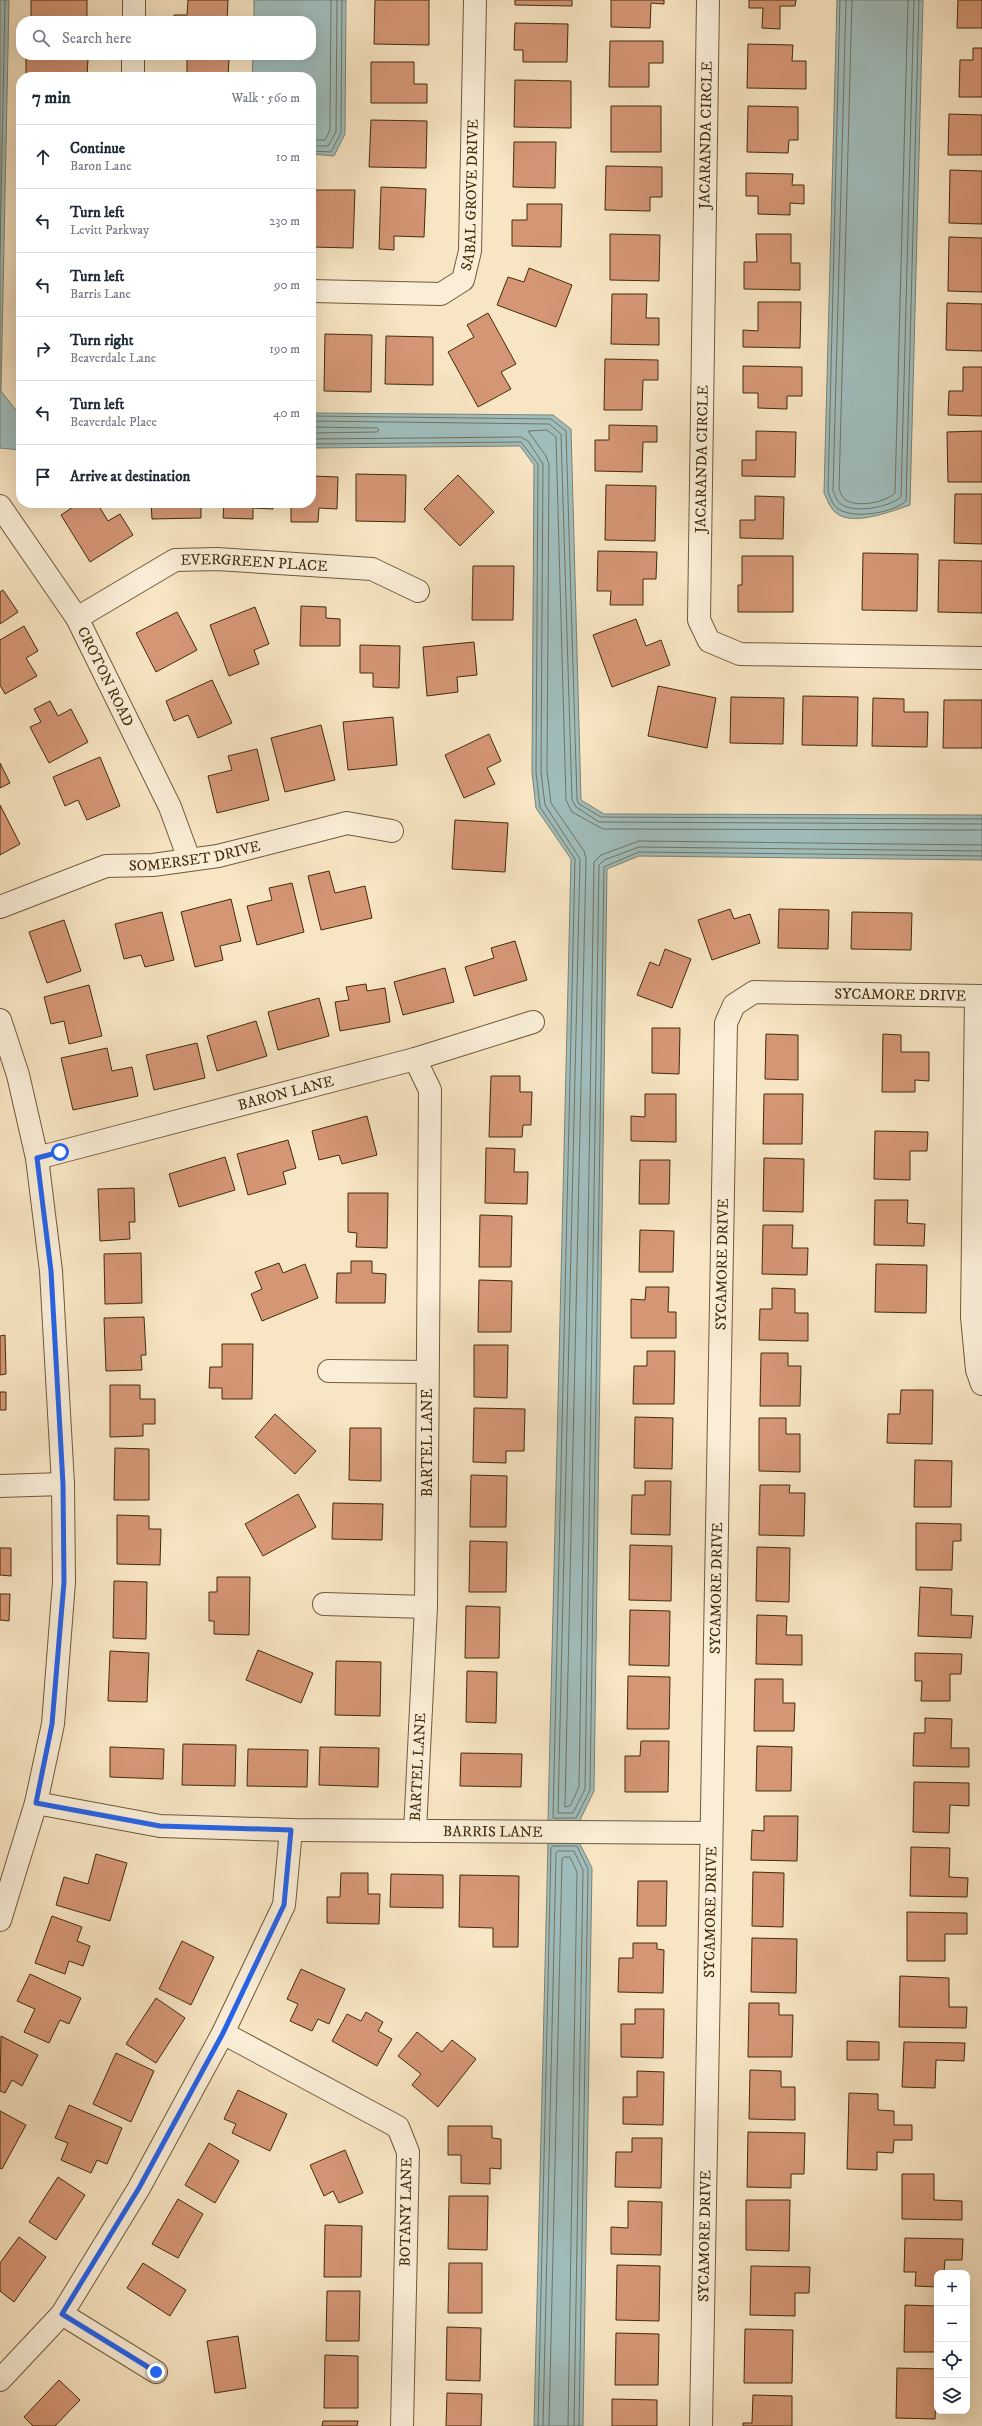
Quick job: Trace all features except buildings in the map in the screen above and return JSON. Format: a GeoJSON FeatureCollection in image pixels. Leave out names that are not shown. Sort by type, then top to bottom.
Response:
{"type":"FeatureCollection","features":[{"type":"Feature","properties":{"kind":"street"},"geometry":{"type":"LineString","coordinates":[[134,0],[134,16]]}},
{"type":"Feature","properties":{"kind":"street","name":"SABAL GROVE DRIVE"},"geometry":{"type":"LineString","coordinates":[[316,291],[441,294],[463,280],[470,251],[475,0]]}},
{"type":"Feature","properties":{"kind":"street","name":"JACARANDA CIRCLE"},"geometry":{"type":"LineString","coordinates":[[708,0],[699,620],[709,641],[740,654],[982,658]]}},
{"type":"Feature","properties":{"kind":"street"},"geometry":{"type":"LineString","coordinates":[[133,60],[133,72]]}},
{"type":"Feature","properties":{"kind":"street","name":"CROTON ROAD"},"geometry":{"type":"LineString","coordinates":[[0,506],[77,618],[170,807],[189,859]]}},
{"type":"Feature","properties":{"kind":"street","name":"EVERGREEN PLACE"},"geometry":{"type":"LineString","coordinates":[[77,618],[175,560],[217,560],[372,569],[418,591]]}},
{"type":"Feature","properties":{"kind":"street","name":"SOMERSET DRIVE"},"geometry":{"type":"LineString","coordinates":[[0,907],[106,866],[153,865],[218,856],[347,823],[392,831]]}},
{"type":"Feature","properties":{"kind":"street","name":"SYCAMORE DRIVE"},"geometry":{"type":"LineString","coordinates":[[701,2426],[711,1833],[717,1616],[726,1023],[734,1004],[754,992],[979,996]]}},
{"type":"Feature","properties":{"kind":"street"},"geometry":{"type":"LineString","coordinates":[[979,996],[972,1317],[977,1370],[982,1384]]}},
{"type":"Feature","properties":{"kind":"street"},"geometry":{"type":"LineString","coordinates":[[0,1020],[18,1075],[37,1158],[51,1271],[63,1484],[64,1582],[62,1636],[52,1724],[36,1803],[0,1920]]}},
{"type":"Feature","properties":{"kind":"street","name":"BARON LANE"},"geometry":{"type":"LineString","coordinates":[[37,1158],[415,1059],[533,1022]]}},
{"type":"Feature","properties":{"kind":"street","name":"BARTEL LANE"},"geometry":{"type":"LineString","coordinates":[[415,1059],[430,1090],[426,1607],[415,1831]]}},
{"type":"Feature","properties":{"kind":"street"},"geometry":{"type":"LineString","coordinates":[[330,1371],[427,1372]]}},
{"type":"Feature","properties":{"kind":"street"},"geometry":{"type":"LineString","coordinates":[[0,1486],[63,1484]]}},
{"type":"Feature","properties":{"kind":"street"},"geometry":{"type":"LineString","coordinates":[[324,1604],[426,1607]]}},
{"type":"Feature","properties":{"kind":"street","name":"BARRIS LANE"},"geometry":{"type":"LineString","coordinates":[[36,1803],[160,1826],[291,1830],[711,1833]]}},
{"type":"Feature","properties":{"kind":"street"},"geometry":{"type":"LineString","coordinates":[[0,2380],[62,2314],[139,2188],[223,2033],[284,1905],[291,1830]]}},
{"type":"Feature","properties":{"kind":"street","name":"BOTANY LANE"},"geometry":{"type":"LineString","coordinates":[[223,2033],[398,2127],[408,2152],[402,2426]]}},
{"type":"Feature","properties":{"kind":"street"},"geometry":{"type":"LineString","coordinates":[[62,2314],[156,2372]]}},
{"type":"Feature","properties":{"kind":"water"},"geometry":{"type":"Polygon","coordinates":[[[0,0],[9,0],[1,391],[16,409],[16,450],[0,448],[0,0]]]}},
{"type":"Feature","properties":{"kind":"water"},"geometry":{"type":"Polygon","coordinates":[[[254,0],[346,0],[345,134],[334,156],[316,154],[316,72],[252,72],[253,60],[316,60],[316,16],[254,16],[254,0]]]}},
{"type":"Feature","properties":{"kind":"water"},"geometry":{"type":"Polygon","coordinates":[[[837,0],[923,0],[910,505],[882,514],[859,518],[849,518],[840,515],[833,510],[824,493],[837,0]]]}},
{"type":"Feature","properties":{"kind":"water"},"geometry":{"type":"Polygon","coordinates":[[[316,413],[553,415],[571,429],[581,800],[604,814],[982,815],[982,860],[639,856],[607,869],[594,1791],[579,1822],[548,1822],[571,859],[536,808],[532,772],[534,465],[520,446],[316,448],[316,413]]]}},
{"type":"Feature","properties":{"kind":"water"},"geometry":{"type":"Polygon","coordinates":[[[548,1842],[579,1842],[592,1868],[583,2426],[534,2426],[548,1842]]]}},
{"type":"Feature","properties":{"kind":"route"},"geometry":{"type":"LineString","coordinates":[[60,1152],[37,1158],[51,1271],[63,1484],[64,1582],[62,1636],[52,1724],[36,1803],[160,1826],[291,1830],[284,1905],[223,2033],[139,2188],[62,2314],[156,2372]]}}]}
